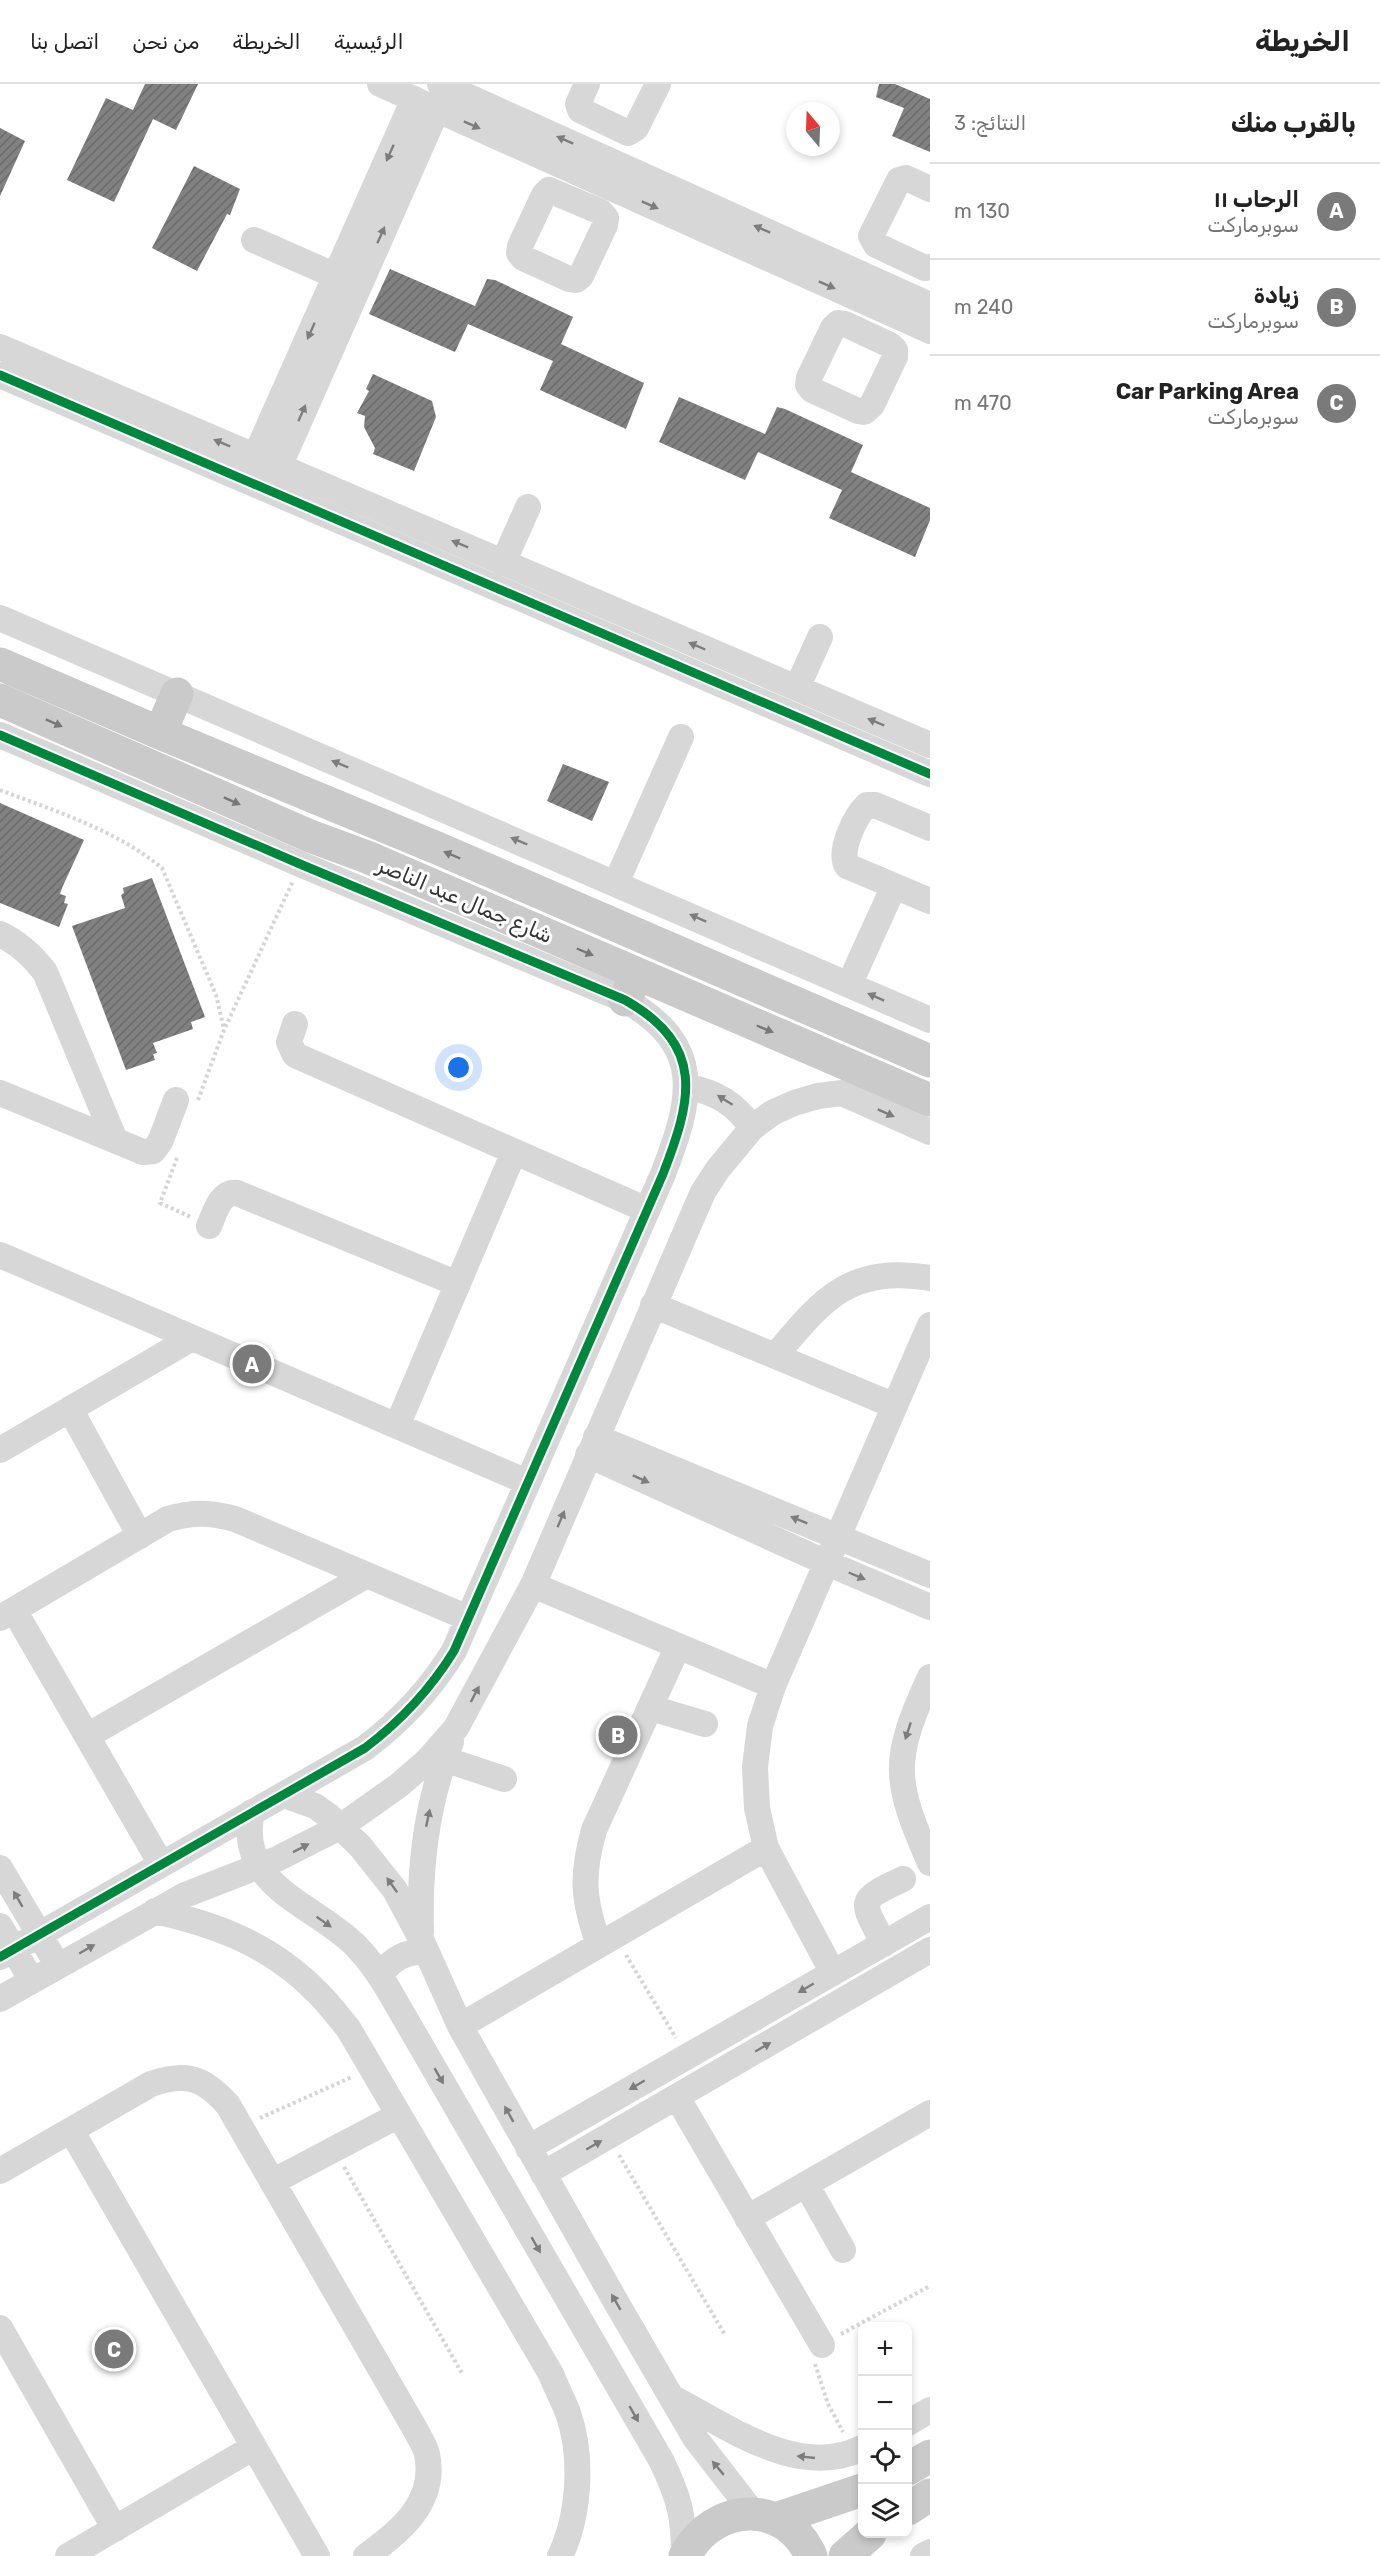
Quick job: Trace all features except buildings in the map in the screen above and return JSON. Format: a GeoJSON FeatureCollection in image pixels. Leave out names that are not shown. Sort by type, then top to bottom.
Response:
{"type":"FeatureCollection","features":[{"type":"Feature","properties":{"kind":"main road","name":"شارع جمال عبد الناصر"},"geometry":{"type":"LineString","coordinates":[[0,664],[381,824],[930,1061]]}},
{"type":"Feature","properties":{"kind":"main road"},"geometry":{"type":"LineString","coordinates":[[160,733],[177,694]]}},
{"type":"Feature","properties":{"kind":"main road","name":"شارع جمال عبد الناصر"},"geometry":{"type":"LineString","coordinates":[[0,700],[305,850],[367,857],[631,987],[847,1080],[930,1100]]}},
{"type":"Feature","properties":{"kind":"main road"},"geometry":{"type":"LineString","coordinates":[[305,850],[324,801]]}},
{"type":"Feature","properties":{"kind":"main road"},"geometry":{"type":"LineString","coordinates":[[367,857],[381,824]]}},
{"type":"Feature","properties":{"kind":"main road"},"geometry":{"type":"LineString","coordinates":[[912,2467],[930,2456]]}},
{"type":"Feature","properties":{"kind":"main road"},"geometry":{"type":"LineString","coordinates":[[765,2517],[858,2491]]}},
{"type":"Feature","properties":{"kind":"main road"},"geometry":{"type":"LineString","coordinates":[[912,2506],[930,2495]]}},
{"type":"Feature","properties":{"kind":"main road"},"geometry":{"type":"LineString","coordinates":[[684,2556],[700,2533],[712,2524],[740,2514],[765,2517],[799,2536],[811,2556]]}},
{"type":"Feature","properties":{"kind":"main road"},"geometry":{"type":"LineString","coordinates":[[845,2556],[865,2538]]}},
{"type":"Feature","properties":{"kind":"street"},"geometry":{"type":"LineString","coordinates":[[380,84],[437,110],[590,152],[881,296],[930,332]]}},
{"type":"Feature","properties":{"kind":"street"},"geometry":{"type":"LineString","coordinates":[[440,84],[587,177],[881,296],[930,305]]}},
{"type":"Feature","properties":{"kind":"street"},"geometry":{"type":"LineString","coordinates":[[587,84],[578,107],[580,110],[632,133],[658,84]]}},
{"type":"Feature","properties":{"kind":"street"},"geometry":{"type":"LineString","coordinates":[[255,457],[414,99]]}},
{"type":"Feature","properties":{"kind":"street"},"geometry":{"type":"LineString","coordinates":[[279,467],[437,110]]}},
{"type":"Feature","properties":{"kind":"street"},"geometry":{"type":"LineString","coordinates":[[590,152],[604,122]]}},
{"type":"Feature","properties":{"kind":"street"},"geometry":{"type":"LineString","coordinates":[[576,201],[587,177]]}},
{"type":"Feature","properties":{"kind":"street"},"geometry":{"type":"LineString","coordinates":[[930,189],[909,179],[899,180],[871,236],[873,243],[925,268],[930,267]]}},
{"type":"Feature","properties":{"kind":"street"},"geometry":{"type":"LineString","coordinates":[[254,240],[336,276]]}},
{"type":"Feature","properties":{"kind":"street"},"geometry":{"type":"LineString","coordinates":[[865,333],[899,256]]}},
{"type":"Feature","properties":{"kind":"street"},"geometry":{"type":"LineString","coordinates":[[0,348],[352,526],[930,774]]}},
{"type":"Feature","properties":{"kind":"street"},"geometry":{"type":"LineString","coordinates":[[0,375],[170,434],[255,457],[930,745]]}},
{"type":"Feature","properties":{"kind":"street"},"geometry":{"type":"LineString","coordinates":[[352,526],[361,502]]}},
{"type":"Feature","properties":{"kind":"street"},"geometry":{"type":"LineString","coordinates":[[503,563],[528,507]]}},
{"type":"Feature","properties":{"kind":"street"},"geometry":{"type":"LineString","coordinates":[[0,618],[930,1020]]}},
{"type":"Feature","properties":{"kind":"street"},"geometry":{"type":"LineString","coordinates":[[797,688],[820,637]]}},
{"type":"Feature","properties":{"kind":"street"},"geometry":{"type":"LineString","coordinates":[[0,735],[305,850],[631,987],[675,1044],[684,1065],[688,1087],[674,1146],[454,1651],[416,1705],[392,1728],[365,1748],[7,1953]]}},
{"type":"Feature","properties":{"kind":"street"},"geometry":{"type":"LineString","coordinates":[[616,883],[681,737]]}},
{"type":"Feature","properties":{"kind":"street"},"geometry":{"type":"LineString","coordinates":[[930,828],[875,805],[867,805],[862,810],[843,850],[843,860],[847,866],[930,901]]}},
{"type":"Feature","properties":{"kind":"street"},"geometry":{"type":"LineString","coordinates":[[849,985],[894,886]]}},
{"type":"Feature","properties":{"kind":"street"},"geometry":{"type":"LineString","coordinates":[[0,934],[16,942],[32,955],[45,972],[115,1140]]}},
{"type":"Feature","properties":{"kind":"street"},"geometry":{"type":"LineString","coordinates":[[295,1024],[289,1042],[295,1055],[647,1210]]}},
{"type":"Feature","properties":{"kind":"street"},"geometry":{"type":"LineString","coordinates":[[424,1945],[421,1875],[426,1829],[444,1759],[456,1728],[533,1585],[703,1191],[734,1148],[752,1128],[772,1113],[794,1102],[818,1096],[847,1080],[930,1132]]}},
{"type":"Feature","properties":{"kind":"street"},"geometry":{"type":"LineString","coordinates":[[688,1087],[703,1090],[725,1100],[743,1115],[752,1128]]}},
{"type":"Feature","properties":{"kind":"street"},"geometry":{"type":"LineString","coordinates":[[0,1093],[143,1152],[153,1151],[186,1103]]}},
{"type":"Feature","properties":{"kind":"street"},"geometry":{"type":"LineString","coordinates":[[397,1426],[514,1152]]}},
{"type":"Feature","properties":{"kind":"street"},"geometry":{"type":"LineString","coordinates":[[209,1226],[223,1198],[229,1193],[237,1193],[458,1284]]}},
{"type":"Feature","properties":{"kind":"street"},"geometry":{"type":"LineString","coordinates":[[5,1263],[192,1338],[527,1482]]}},
{"type":"Feature","properties":{"kind":"street"},"geometry":{"type":"LineString","coordinates":[[775,1356],[808,1317],[833,1294],[863,1279],[896,1274],[930,1278]]}},
{"type":"Feature","properties":{"kind":"street"},"geometry":{"type":"LineString","coordinates":[[653,1305],[895,1406]]}},
{"type":"Feature","properties":{"kind":"street"},"geometry":{"type":"LineString","coordinates":[[833,1973],[766,1848],[757,1808],[755,1767],[760,1726],[773,1686],[930,1325]]}},
{"type":"Feature","properties":{"kind":"street"},"geometry":{"type":"LineString","coordinates":[[0,1450],[192,1338]]}},
{"type":"Feature","properties":{"kind":"street"},"geometry":{"type":"LineString","coordinates":[[70,1409],[140,1536]]}},
{"type":"Feature","properties":{"kind":"street"},"geometry":{"type":"LineString","coordinates":[[592,1446],[839,1536],[930,1575]]}},
{"type":"Feature","properties":{"kind":"street"},"geometry":{"type":"LineString","coordinates":[[592,1446],[827,1563],[930,1607]]}},
{"type":"Feature","properties":{"kind":"street"},"geometry":{"type":"LineString","coordinates":[[161,1864],[87,1736],[7,1614],[168,1519],[190,1513],[213,1513],[235,1518],[468,1618]]}},
{"type":"Feature","properties":{"kind":"street"},"geometry":{"type":"LineString","coordinates":[[87,1736],[367,1575]]}},
{"type":"Feature","properties":{"kind":"street"},"geometry":{"type":"LineString","coordinates":[[533,1585],[773,1686]]}},
{"type":"Feature","properties":{"kind":"street"},"geometry":{"type":"LineString","coordinates":[[607,1941],[587,1911],[585,1884],[587,1856],[594,1830],[678,1646]]}},
{"type":"Feature","properties":{"kind":"street"},"geometry":{"type":"LineString","coordinates":[[930,1677],[905,1734],[901,1762],[902,1790],[910,1817],[930,1863]]}},
{"type":"Feature","properties":{"kind":"street"},"geometry":{"type":"LineString","coordinates":[[651,1708],[705,1724]]}},
{"type":"Feature","properties":{"kind":"street"},"geometry":{"type":"LineString","coordinates":[[0,1999],[185,1895],[260,1866],[340,1827],[398,1786],[428,1760],[456,1728]]}},
{"type":"Feature","properties":{"kind":"street"},"geometry":{"type":"LineString","coordinates":[[444,1759],[504,1779]]}},
{"type":"Feature","properties":{"kind":"street"},"geometry":{"type":"LineString","coordinates":[[284,1795],[315,1806],[360,1846],[390,1882],[424,1945],[460,2026],[695,2438],[765,2517]]}},
{"type":"Feature","properties":{"kind":"street"},"geometry":{"type":"LineString","coordinates":[[252,1812],[249,1840],[260,1866],[296,1904],[354,1944],[380,1975],[662,2464],[675,2489],[684,2521],[684,2556]]}},
{"type":"Feature","properties":{"kind":"street"},"geometry":{"type":"LineString","coordinates":[[460,2026],[766,1848]]}},
{"type":"Feature","properties":{"kind":"street"},"geometry":{"type":"LineString","coordinates":[[0,1868],[58,1966]]}},
{"type":"Feature","properties":{"kind":"street"},"geometry":{"type":"LineString","coordinates":[[884,1944],[866,1909],[866,1901],[870,1895],[903,1879]]}},
{"type":"Feature","properties":{"kind":"street"},"geometry":{"type":"LineString","coordinates":[[155,1911],[200,1921],[232,1934],[283,1962],[318,1993],[348,2028],[551,2374],[568,2415],[577,2458],[576,2503],[565,2546],[560,2556]]}},
{"type":"Feature","properties":{"kind":"street"},"geometry":{"type":"LineString","coordinates":[[528,2148],[930,1917]]}},
{"type":"Feature","properties":{"kind":"street"},"geometry":{"type":"LineString","coordinates":[[0,1926],[7,1953],[32,1981]]}},
{"type":"Feature","properties":{"kind":"street"},"geometry":{"type":"LineString","coordinates":[[380,1975],[388,1964],[399,1956],[413,1952],[424,1945]]}},
{"type":"Feature","properties":{"kind":"street"},"geometry":{"type":"LineString","coordinates":[[543,2174],[930,1950]]}},
{"type":"Feature","properties":{"kind":"street"},"geometry":{"type":"LineString","coordinates":[[0,2171],[151,2084],[172,2077],[194,2078],[213,2089],[228,2105],[415,2429],[427,2454],[428,2481],[419,2508],[402,2529],[366,2556]]}},
{"type":"Feature","properties":{"kind":"street"},"geometry":{"type":"LineString","coordinates":[[677,2097],[822,2344]]}},
{"type":"Feature","properties":{"kind":"street"},"geometry":{"type":"LineString","coordinates":[[747,2218],[930,2113]]}},
{"type":"Feature","properties":{"kind":"street"},"geometry":{"type":"LineString","coordinates":[[272,2182],[399,2115]]}},
{"type":"Feature","properties":{"kind":"street"},"geometry":{"type":"LineString","coordinates":[[71,2130],[317,2556]]}},
{"type":"Feature","properties":{"kind":"street"},"geometry":{"type":"LineString","coordinates":[[806,2184],[843,2250]]}},
{"type":"Feature","properties":{"kind":"street"},"geometry":{"type":"LineString","coordinates":[[0,2328],[114,2529]]}},
{"type":"Feature","properties":{"kind":"street"},"geometry":{"type":"LineString","coordinates":[[671,2397],[784,2454],[819,2458],[858,2450]]}},
{"type":"Feature","properties":{"kind":"street"},"geometry":{"type":"LineString","coordinates":[[912,2421],[930,2410]]}},
{"type":"Feature","properties":{"kind":"street"},"geometry":{"type":"LineString","coordinates":[[68,2556],[254,2447]]}},
{"type":"Feature","properties":{"kind":"street"},"geometry":{"type":"LineString","coordinates":[[923,2556],[930,2552]]}},
{"type":"Feature","properties":{"kind":"path"},"geometry":{"type":"LineString","coordinates":[[0,790],[67,815],[109,835],[145,854],[162,868],[216,995],[224,1030]]}},
{"type":"Feature","properties":{"kind":"path"},"geometry":{"type":"LineString","coordinates":[[186,1103],[224,1030],[305,850]]}},
{"type":"Feature","properties":{"kind":"path"},"geometry":{"type":"LineString","coordinates":[[180,1149],[160,1203],[209,1226]]}},
{"type":"Feature","properties":{"kind":"path"},"geometry":{"type":"LineString","coordinates":[[607,1941],[687,2057]]}},
{"type":"Feature","properties":{"kind":"path"},"geometry":{"type":"LineString","coordinates":[[240,2127],[372,2068]]}},
{"type":"Feature","properties":{"kind":"path"},"geometry":{"type":"LineString","coordinates":[[609,2137],[725,2335]]}},
{"type":"Feature","properties":{"kind":"path"},"geometry":{"type":"LineString","coordinates":[[333,2149],[463,2375]]}},
{"type":"Feature","properties":{"kind":"path"},"geometry":{"type":"LineString","coordinates":[[858,2450],[828,2404],[818,2378],[814,2358],[822,2344],[930,2286]]}},
{"type":"Feature","properties":{"kind":"cycle path"},"geometry":{"type":"LineString","coordinates":[[0,375],[930,774]]}},
{"type":"Feature","properties":{"kind":"cycle path"},"geometry":{"type":"LineString","coordinates":[[0,735],[625,1000],[651,1018],[669,1036],[680,1055],[685,1076],[685,1098],[681,1122],[663,1174],[454,1651],[435,1679],[391,1727],[365,1748],[0,1957]]}},
{"type":"Feature","properties":{"kind":"place","name":"الرحاب ١١"},"geometry":{"type":"Point","coordinates":[252,1364]}},
{"type":"Feature","properties":{"kind":"place","name":"زيادة"},"geometry":{"type":"Point","coordinates":[618,1735]}},
{"type":"Feature","properties":{"kind":"place","name":"Car Parking Area"},"geometry":{"type":"Point","coordinates":[114,2349]}}]}
